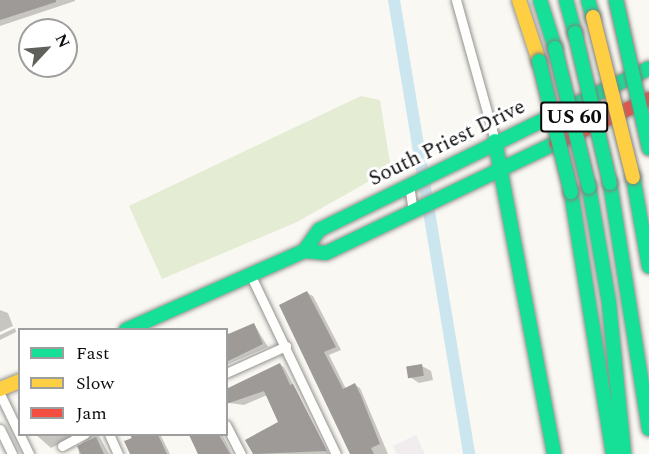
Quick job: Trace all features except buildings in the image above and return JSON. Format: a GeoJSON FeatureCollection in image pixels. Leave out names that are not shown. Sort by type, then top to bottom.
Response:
{"type":"FeatureCollection","features":[{"type":"Feature","properties":{"kind":"main road"},"geometry":{"type":"LineString","coordinates":[[519,0],[539,61],[571,192],[613,454]]}},
{"type":"Feature","properties":{"kind":"main road","name":"US 60"},"geometry":{"type":"LineString","coordinates":[[542,0],[589,187],[609,303],[624,454]]}},
{"type":"Feature","properties":{"kind":"main road"},"geometry":{"type":"LineString","coordinates":[[566,0],[610,183],[649,429]]}},
{"type":"Feature","properties":{"kind":"main road"},"geometry":{"type":"LineString","coordinates":[[588,0],[633,177],[649,267]]}},
{"type":"Feature","properties":{"kind":"main road","name":"US 60"},"geometry":{"type":"LineString","coordinates":[[616,0],[649,148]]}},
{"type":"Feature","properties":{"kind":"main road","name":"South Priest Drive"},"geometry":{"type":"LineString","coordinates":[[304,251],[319,230],[495,141],[649,68]]}},
{"type":"Feature","properties":{"kind":"main road","name":"South Priest Drive"},"geometry":{"type":"LineString","coordinates":[[130,328],[304,251],[326,253],[649,99]]}},
{"type":"Feature","properties":{"kind":"main road"},"geometry":{"type":"LineString","coordinates":[[495,141],[554,454]]}},
{"type":"Feature","properties":{"kind":"main road"},"geometry":{"type":"LineString","coordinates":[[0,389],[18,382]]}},
{"type":"Feature","properties":{"kind":"street"},"geometry":{"type":"LineString","coordinates":[[456,0],[495,141]]}},
{"type":"Feature","properties":{"kind":"street"},"geometry":{"type":"LineString","coordinates":[[411,183],[416,211]]}},
{"type":"Feature","properties":{"kind":"street"},"geometry":{"type":"LineString","coordinates":[[250,274],[336,454]]}},
{"type":"Feature","properties":{"kind":"street"},"geometry":{"type":"LineString","coordinates":[[228,372],[286,346]]}},
{"type":"Feature","properties":{"kind":"street"},"geometry":{"type":"LineString","coordinates":[[0,394],[18,431]]}},
{"type":"Feature","properties":{"kind":"street"},"geometry":{"type":"LineString","coordinates":[[0,429],[12,454]]}},
{"type":"Feature","properties":{"kind":"street"},"geometry":{"type":"LineString","coordinates":[[228,429],[241,454]]}},
{"type":"Feature","properties":{"kind":"street"},"geometry":{"type":"LineString","coordinates":[[17,454],[28,452],[20,436]]}},
{"type":"Feature","properties":{"kind":"street"},"geometry":{"type":"LineString","coordinates":[[62,446],[84,436]]}},
{"type":"Feature","properties":{"kind":"street"},"geometry":{"type":"LineString","coordinates":[[110,436],[118,454]]}},
{"type":"Feature","properties":{"kind":"shaded area"},"geometry":{"type":"Polygon","coordinates":[[[416,435],[425,454],[397,454],[393,446],[416,435]]]}},
{"type":"Feature","properties":{"kind":"green space"},"geometry":{"type":"Polygon","coordinates":[[[361,96],[380,100],[391,169],[297,222],[162,279],[129,206],[361,96]]]}},
{"type":"Feature","properties":{"kind":"waterway"},"geometry":{"type":"LineString","coordinates":[[394,0],[469,454]]}},
{"type":"Feature","properties":{"kind":"traffic: fast"},"geometry":{"type":"LineString","coordinates":[[540,0],[555,48]]}},
{"type":"Feature","properties":{"kind":"traffic: fast"},"geometry":{"type":"LineString","coordinates":[[566,0],[575,33]]}},
{"type":"Feature","properties":{"kind":"traffic: fast"},"geometry":{"type":"LineString","coordinates":[[588,0],[593,17]]}},
{"type":"Feature","properties":{"kind":"traffic: fast"},"geometry":{"type":"LineString","coordinates":[[616,0],[649,148]]}},
{"type":"Feature","properties":{"kind":"traffic: fast"},"geometry":{"type":"LineString","coordinates":[[575,33],[610,183]]}},
{"type":"Feature","properties":{"kind":"traffic: fast"},"geometry":{"type":"LineString","coordinates":[[555,48],[589,187]]}},
{"type":"Feature","properties":{"kind":"traffic: fast"},"geometry":{"type":"LineString","coordinates":[[539,61],[571,192]]}},
{"type":"Feature","properties":{"kind":"traffic: fast"},"geometry":{"type":"LineString","coordinates":[[304,251],[319,230],[649,68]]}},
{"type":"Feature","properties":{"kind":"traffic: fast"},"geometry":{"type":"LineString","coordinates":[[495,141],[554,454]]}},
{"type":"Feature","properties":{"kind":"traffic: fast"},"geometry":{"type":"LineString","coordinates":[[131,328],[304,251],[326,253],[556,143]]}},
{"type":"Feature","properties":{"kind":"traffic: fast"},"geometry":{"type":"LineString","coordinates":[[633,177],[649,267]]}},
{"type":"Feature","properties":{"kind":"traffic: fast"},"geometry":{"type":"LineString","coordinates":[[610,183],[649,429]]}},
{"type":"Feature","properties":{"kind":"traffic: fast"},"geometry":{"type":"LineString","coordinates":[[589,187],[609,303],[624,454]]}},
{"type":"Feature","properties":{"kind":"traffic: fast"},"geometry":{"type":"LineString","coordinates":[[571,192],[613,454]]}},
{"type":"Feature","properties":{"kind":"traffic: slow"},"geometry":{"type":"LineString","coordinates":[[519,0],[539,61]]}},
{"type":"Feature","properties":{"kind":"traffic: slow"},"geometry":{"type":"LineString","coordinates":[[593,17],[633,177]]}},
{"type":"Feature","properties":{"kind":"traffic: slow"},"geometry":{"type":"LineString","coordinates":[[0,389],[18,382]]}},
{"type":"Feature","properties":{"kind":"traffic: jam"},"geometry":{"type":"LineString","coordinates":[[556,143],[649,99]]}}]}
